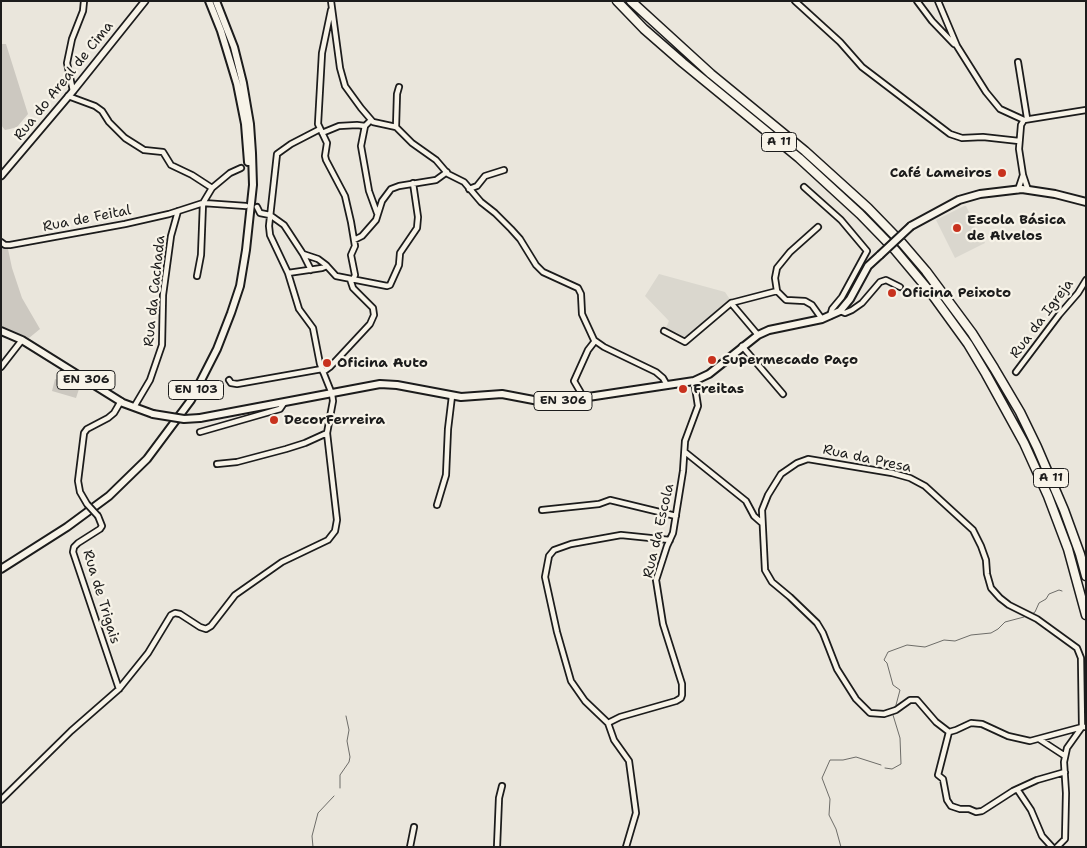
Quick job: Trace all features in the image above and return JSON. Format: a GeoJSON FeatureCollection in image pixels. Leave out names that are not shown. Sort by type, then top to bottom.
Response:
{"type":"FeatureCollection","features":[{"type":"Feature","properties":{"kind":"highway","name":"A 11"},"geometry":{"type":"LineString","coordinates":[[617,1],[676,58],[799,158],[860,214],[895,250],[931,293],[963,337],[986,374],[1024,443],[1048,496],[1068,549],[1086,615]]}},
{"type":"Feature","properties":{"kind":"highway","name":"A 11"},"geometry":{"type":"LineString","coordinates":[[631,1],[710,74],[805,151],[868,208],[926,271],[972,334],[1020,412],[1061,502],[1086,576]]}},
{"type":"Feature","properties":{"kind":"main road","name":"Rua do Areal de Cima"},"geometry":{"type":"LineString","coordinates":[[1,176],[71,94],[145,1]]}},
{"type":"Feature","properties":{"kind":"main road","name":"EN 103"},"geometry":{"type":"LineString","coordinates":[[209,1],[221,31],[239,92],[248,154],[250,218]]}},
{"type":"Feature","properties":{"kind":"main road","name":"EN 103"},"geometry":{"type":"LineString","coordinates":[[1,569],[68,528],[109,496],[147,459],[191,400],[217,349],[231,313],[240,286],[253,185],[250,124],[243,83],[234,47],[216,1]]}},
{"type":"Feature","properties":{"kind":"main road","name":"EN 306"},"geometry":{"type":"LineString","coordinates":[[1,330],[22,340],[121,401],[153,414],[184,419],[200,418],[284,403],[380,384],[397,385],[469,398],[502,394],[544,402],[582,398],[694,381],[709,374],[758,334],[822,319],[840,311],[850,299],[868,266],[911,226],[959,200],[980,194],[1028,190],[1086,202]]}},
{"type":"Feature","properties":{"kind":"street"},"geometry":{"type":"LineString","coordinates":[[84,1],[83,11],[72,39],[67,63],[71,94],[96,106],[116,130],[133,144],[144,150],[163,152],[171,166],[192,175],[212,188]]}},
{"type":"Feature","properties":{"kind":"street"},"geometry":{"type":"LineString","coordinates":[[795,1],[840,42],[862,67],[950,134],[962,138],[983,137],[1019,141]]}},
{"type":"Feature","properties":{"kind":"street"},"geometry":{"type":"LineString","coordinates":[[917,1],[932,21],[957,46]]}},
{"type":"Feature","properties":{"kind":"street"},"geometry":{"type":"LineString","coordinates":[[938,1],[957,46],[996,106],[1004,112],[1025,119],[1064,115],[1086,110]]}},
{"type":"Feature","properties":{"kind":"street"},"geometry":{"type":"LineString","coordinates":[[331,3],[340,68],[346,86],[371,120],[396,127],[412,143],[436,160],[446,172],[464,182],[481,202],[516,234],[536,265],[543,272],[578,288],[581,294],[582,314],[595,341],[656,372],[667,385]]}},
{"type":"Feature","properties":{"kind":"street"},"geometry":{"type":"LineString","coordinates":[[331,3],[322,54],[318,124],[327,143],[326,160],[345,196],[355,246],[351,254],[355,276],[351,280]]}},
{"type":"Feature","properties":{"kind":"street"},"geometry":{"type":"LineString","coordinates":[[1018,62],[1025,119],[1021,125],[1019,141],[1023,175],[1028,190]]}},
{"type":"Feature","properties":{"kind":"street"},"geometry":{"type":"LineString","coordinates":[[396,127],[399,87]]}},
{"type":"Feature","properties":{"kind":"street"},"geometry":{"type":"LineString","coordinates":[[371,120],[365,126],[361,139],[361,152],[377,214]]}},
{"type":"Feature","properties":{"kind":"street"},"geometry":{"type":"LineString","coordinates":[[1,800],[71,731],[119,690],[148,653],[171,615],[175,613],[180,614],[206,629],[211,626],[235,594],[282,562],[328,540],[335,531],[337,520],[327,433],[332,394],[323,370],[313,328],[298,309],[288,273],[270,235],[269,226],[277,154],[291,144],[321,131],[339,126],[365,126]]}},
{"type":"Feature","properties":{"kind":"street"},"geometry":{"type":"LineString","coordinates":[[197,276],[201,255],[203,203],[212,188],[230,173],[241,168]]}},
{"type":"Feature","properties":{"kind":"street"},"geometry":{"type":"LineString","coordinates":[[469,189],[477,186],[485,176],[504,170]]}},
{"type":"Feature","properties":{"kind":"street"},"geometry":{"type":"LineString","coordinates":[[354,240],[362,236],[376,220],[382,201],[391,189],[436,180],[446,172]]}},
{"type":"Feature","properties":{"kind":"street"},"geometry":{"type":"LineString","coordinates":[[1018,190],[1023,175]]}},
{"type":"Feature","properties":{"kind":"street"},"geometry":{"type":"LineString","coordinates":[[304,254],[318,259],[336,276],[390,285],[399,265],[400,253],[417,228],[418,217],[414,183]]}},
{"type":"Feature","properties":{"kind":"street"},"geometry":{"type":"LineString","coordinates":[[804,187],[841,220],[867,251],[842,297],[832,309],[830,316]]}},
{"type":"Feature","properties":{"kind":"street"},"geometry":{"type":"LineString","coordinates":[[178,211],[203,203],[246,206]]}},
{"type":"Feature","properties":{"kind":"street"},"geometry":{"type":"LineString","coordinates":[[257,207],[260,213],[270,215],[284,225],[304,254],[311,270]]}},
{"type":"Feature","properties":{"kind":"street","name":"Rua de Feital"},"geometry":{"type":"LineString","coordinates":[[1,242],[5,245],[10,245],[125,224],[178,211]]}},
{"type":"Feature","properties":{"kind":"street","name":"Rua da Cachada"},"geometry":{"type":"LineString","coordinates":[[134,407],[150,380],[162,345],[162,295],[171,236],[178,211]]}},
{"type":"Feature","properties":{"kind":"street"},"geometry":{"type":"LineString","coordinates":[[818,227],[790,252],[777,268],[775,278],[777,291],[786,300],[805,301],[812,305],[822,319]]}},
{"type":"Feature","properties":{"kind":"street"},"geometry":{"type":"LineString","coordinates":[[288,273],[327,266]]}},
{"type":"Feature","properties":{"kind":"street"},"geometry":{"type":"LineString","coordinates":[[229,380],[237,384],[323,370],[330,367],[370,324],[374,315],[373,308],[353,288],[351,280]]}},
{"type":"Feature","properties":{"kind":"street"},"geometry":{"type":"LineString","coordinates":[[840,311],[845,313],[862,303],[880,282],[886,280],[900,287]]}},
{"type":"Feature","properties":{"kind":"street","name":"Rua da Igreja"},"geometry":{"type":"LineString","coordinates":[[1016,372],[1058,315],[1078,293],[1086,280]]}},
{"type":"Feature","properties":{"kind":"street"},"geometry":{"type":"LineString","coordinates":[[664,331],[685,342],[731,303],[777,291]]}},
{"type":"Feature","properties":{"kind":"street"},"geometry":{"type":"LineString","coordinates":[[731,303],[758,334]]}},
{"type":"Feature","properties":{"kind":"street"},"geometry":{"type":"LineString","coordinates":[[2,365],[22,340]]}},
{"type":"Feature","properties":{"kind":"street"},"geometry":{"type":"LineString","coordinates":[[582,398],[574,381],[588,350],[595,341]]}},
{"type":"Feature","properties":{"kind":"street"},"geometry":{"type":"LineString","coordinates":[[742,346],[783,394]]}},
{"type":"Feature","properties":{"kind":"street","name":"Rua da Escola"},"geometry":{"type":"LineString","coordinates":[[608,723],[620,717],[681,698],[682,684],[663,624],[656,580],[673,533],[683,471],[685,441],[698,406],[694,381]]}},
{"type":"Feature","properties":{"kind":"street"},"geometry":{"type":"LineString","coordinates":[[437,505],[446,476],[448,429],[452,396]]}},
{"type":"Feature","properties":{"kind":"street","name":"Rua de Trigais"},"geometry":{"type":"LineString","coordinates":[[119,690],[74,552],[74,547],[100,530],[102,526],[98,516],[87,504],[80,492],[78,481],[84,432],[114,413],[121,401]]}},
{"type":"Feature","properties":{"kind":"street"},"geometry":{"type":"LineString","coordinates":[[200,432],[280,409],[284,403]]}},
{"type":"Feature","properties":{"kind":"street"},"geometry":{"type":"LineString","coordinates":[[217,464],[237,462],[278,452],[327,433]]}},
{"type":"Feature","properties":{"kind":"street"},"geometry":{"type":"LineString","coordinates":[[684,452],[746,501],[754,516],[762,524]]}},
{"type":"Feature","properties":{"kind":"street","name":"Rua da Presa"},"geometry":{"type":"LineString","coordinates":[[949,732],[936,722],[917,700],[910,700],[896,710],[884,714],[870,713],[856,699],[836,668],[823,633],[817,623],[772,582],[765,570],[762,510],[768,495],[781,474],[796,463],[808,459],[892,473],[910,478],[925,486],[973,530],[986,560],[991,588],[1000,598],[1009,605],[1037,619],[1077,648],[1083,658],[1084,727]]}},
{"type":"Feature","properties":{"kind":"street"},"geometry":{"type":"LineString","coordinates":[[542,510],[591,505],[610,500],[676,516]]}},
{"type":"Feature","properties":{"kind":"street"},"geometry":{"type":"LineString","coordinates":[[626,847],[636,812],[629,761],[614,740],[608,723],[585,700],[571,681],[548,591],[546,576],[549,556],[554,550],[571,544],[622,535],[670,540]]}},
{"type":"Feature","properties":{"kind":"street"},"geometry":{"type":"LineString","coordinates":[[1065,772],[1037,780],[1017,789],[982,811],[976,812],[952,806],[947,800],[943,779],[938,774],[949,732],[971,723],[982,724],[1008,736],[1030,741],[1084,727]]}},
{"type":"Feature","properties":{"kind":"street"},"geometry":{"type":"LineString","coordinates":[[1057,847],[1065,839],[1065,756],[1067,748],[1084,727]]}},
{"type":"Feature","properties":{"kind":"street"},"geometry":{"type":"LineString","coordinates":[[1039,739],[1065,756]]}},
{"type":"Feature","properties":{"kind":"street"},"geometry":{"type":"LineString","coordinates":[[497,847],[499,798],[502,786]]}},
{"type":"Feature","properties":{"kind":"street"},"geometry":{"type":"LineString","coordinates":[[1017,789],[1031,810],[1042,836],[1052,847]]}},
{"type":"Feature","properties":{"kind":"street"},"geometry":{"type":"LineString","coordinates":[[410,847],[414,827]]}},
{"type":"Feature","properties":{"kind":"shaded area"},"geometry":{"type":"Polygon","coordinates":[[[1,44],[6,44],[28,114],[17,127],[5,130],[1,125],[1,44]]]}},
{"type":"Feature","properties":{"kind":"shaded area","name":"Escola Básica de Alvelos"},"geometry":{"type":"Polygon","coordinates":[[[966,206],[969,212],[968,214],[979,236],[982,236],[985,243],[955,258],[936,220],[966,206]]]}},
{"type":"Feature","properties":{"kind":"shaded area"},"geometry":{"type":"Polygon","coordinates":[[[1,245],[8,249],[22,298],[40,329],[29,338],[1,326],[1,245]]]}},
{"type":"Feature","properties":{"kind":"shaded area"},"geometry":{"type":"Polygon","coordinates":[[[659,274],[725,292],[731,301],[683,340],[665,330],[669,321],[645,296],[659,274]]]}},
{"type":"Feature","properties":{"kind":"shaded area"},"geometry":{"type":"Polygon","coordinates":[[[55,379],[80,386],[76,398],[52,391],[55,379]]]}},
{"type":"Feature","properties":{"kind":"waterway"},"geometry":{"type":"LineString","coordinates":[[1032,614],[1039,603],[1046,599],[1049,594],[1059,590],[1062,591]]}},
{"type":"Feature","properties":{"kind":"waterway"},"geometry":{"type":"LineString","coordinates":[[896,705],[900,690],[893,685],[887,663],[884,660],[888,652],[907,645],[925,647],[944,640],[955,641],[971,635],[991,633],[1005,622],[1024,617]]}},
{"type":"Feature","properties":{"kind":"waterway"},"geometry":{"type":"LineString","coordinates":[[885,768],[892,769],[901,764],[900,738],[893,715]]}},
{"type":"Feature","properties":{"kind":"waterway"},"geometry":{"type":"LineString","coordinates":[[340,788],[340,775],[349,762],[350,757],[347,741],[349,730],[346,716]]}},
{"type":"Feature","properties":{"kind":"waterway"},"geometry":{"type":"LineString","coordinates":[[841,847],[836,829],[829,815],[830,799],[822,778],[830,760],[856,757],[881,765]]}},
{"type":"Feature","properties":{"kind":"waterway"},"geometry":{"type":"LineString","coordinates":[[313,847],[312,836],[318,813],[334,796]]}},
{"type":"Feature","properties":{"kind":"place","name":"Café Lameiros"},"geometry":{"type":"Point","coordinates":[1002,173]}},
{"type":"Feature","properties":{"kind":"place","name":"Escola Básica de Alvelos"},"geometry":{"type":"Point","coordinates":[957,228]}},
{"type":"Feature","properties":{"kind":"place","name":"Oficina Peixoto"},"geometry":{"type":"Point","coordinates":[892,293]}},
{"type":"Feature","properties":{"kind":"place","name":"Supermecado Paço"},"geometry":{"type":"Point","coordinates":[712,360]}},
{"type":"Feature","properties":{"kind":"place","name":"Oficina Auto"},"geometry":{"type":"Point","coordinates":[327,363]}},
{"type":"Feature","properties":{"kind":"place","name":"Freitas"},"geometry":{"type":"Point","coordinates":[683,389]}},
{"type":"Feature","properties":{"kind":"place","name":"DecorFerreira"},"geometry":{"type":"Point","coordinates":[274,420]}}]}
